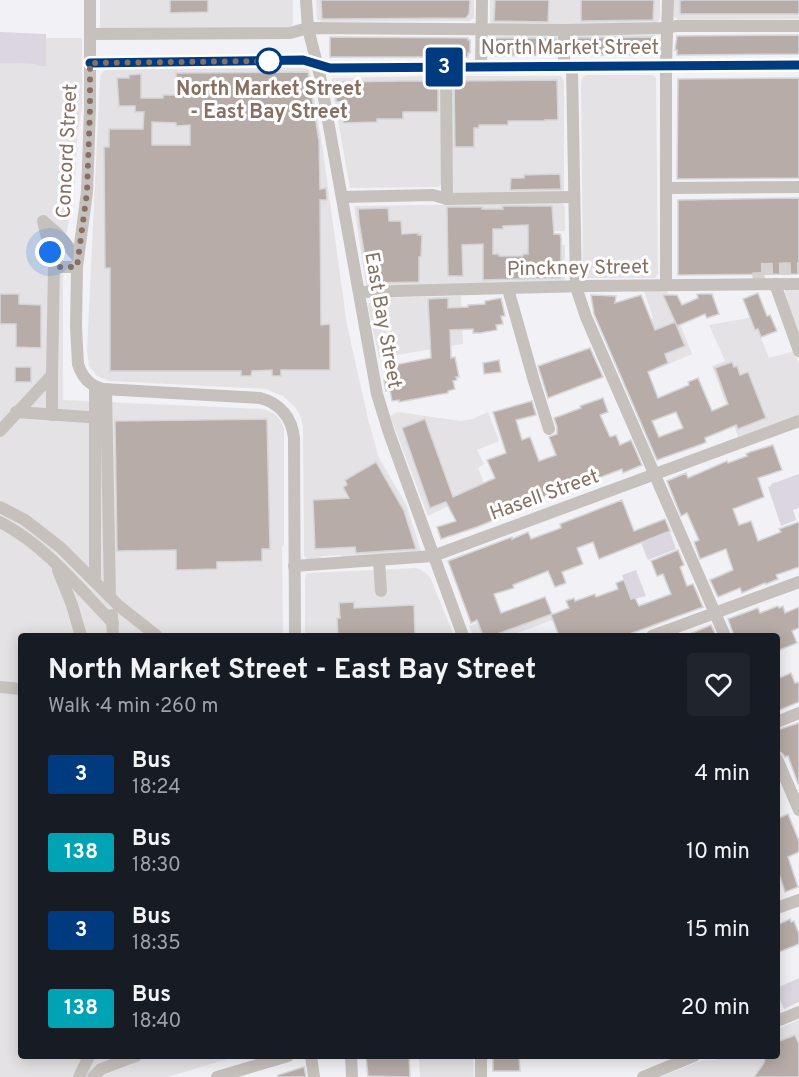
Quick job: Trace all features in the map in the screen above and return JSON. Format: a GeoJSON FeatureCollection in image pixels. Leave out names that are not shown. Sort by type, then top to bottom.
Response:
{"type":"FeatureCollection","features":[{"type":"Feature","properties":{"kind":"street","name":"Concord Street"},"geometry":{"type":"LineString","coordinates":[[90,0],[87,192],[77,263],[77,345],[78,364],[83,375],[86,380],[101,388]]}},
{"type":"Feature","properties":{"kind":"street","name":"East Bay Street"},"geometry":{"type":"LineString","coordinates":[[306,0],[308,28],[318,64],[380,404],[462,633]]}},
{"type":"Feature","properties":{"kind":"street"},"geometry":{"type":"LineString","coordinates":[[481,67],[482,0]]}},
{"type":"Feature","properties":{"kind":"street"},"geometry":{"type":"LineString","coordinates":[[666,285],[668,0]]}},
{"type":"Feature","properties":{"kind":"street"},"geometry":{"type":"LineString","coordinates":[[90,34],[290,33],[308,28],[564,30],[676,26],[799,26]]}},
{"type":"Feature","properties":{"kind":"street"},"geometry":{"type":"LineString","coordinates":[[564,30],[568,67],[576,287],[586,317],[653,475],[724,633]]}},
{"type":"Feature","properties":{"kind":"street","name":"North Market Street"},"geometry":{"type":"LineString","coordinates":[[90,63],[303,60],[330,68],[799,65]]}},
{"type":"Feature","properties":{"kind":"street"},"geometry":{"type":"LineString","coordinates":[[446,67],[447,199]]}},
{"type":"Feature","properties":{"kind":"street"},"geometry":{"type":"LineString","coordinates":[[666,189],[799,187]]}},
{"type":"Feature","properties":{"kind":"street"},"geometry":{"type":"LineString","coordinates":[[342,197],[433,195],[447,199],[574,197]]}},
{"type":"Feature","properties":{"kind":"street"},"geometry":{"type":"LineString","coordinates":[[52,414],[54,267],[43,221],[57,233],[77,263],[54,267]]}},
{"type":"Feature","properties":{"kind":"street"},"geometry":{"type":"LineString","coordinates":[[775,284],[799,351]]}},
{"type":"Feature","properties":{"kind":"street","name":"Pinckney Street"},"geometry":{"type":"LineString","coordinates":[[359,292],[799,284]]}},
{"type":"Feature","properties":{"kind":"street"},"geometry":{"type":"LineString","coordinates":[[508,289],[549,429]]}},
{"type":"Feature","properties":{"kind":"street"},"geometry":{"type":"LineString","coordinates":[[0,430],[52,375]]}},
{"type":"Feature","properties":{"kind":"street"},"geometry":{"type":"LineString","coordinates":[[94,581],[101,388],[268,400],[288,418],[294,438],[295,633]]}},
{"type":"Feature","properties":{"kind":"street"},"geometry":{"type":"LineString","coordinates":[[16,412],[101,418]]}},
{"type":"Feature","properties":{"kind":"street"},"geometry":{"type":"LineString","coordinates":[[101,418],[113,633]]}},
{"type":"Feature","properties":{"kind":"street","name":"Hasell Street"},"geometry":{"type":"LineString","coordinates":[[294,566],[433,556],[799,421]]}},
{"type":"Feature","properties":{"kind":"street"},"geometry":{"type":"LineString","coordinates":[[0,507],[25,520],[55,543],[78,563],[111,598],[153,633]]}},
{"type":"Feature","properties":{"kind":"street"},"geometry":{"type":"LineString","coordinates":[[0,522],[26,537],[53,561],[113,623]]}},
{"type":"Feature","properties":{"kind":"street"},"geometry":{"type":"LineString","coordinates":[[380,560],[381,591]]}},
{"type":"Feature","properties":{"kind":"street"},"geometry":{"type":"LineString","coordinates":[[53,561],[72,605],[80,633]]}},
{"type":"Feature","properties":{"kind":"street"},"geometry":{"type":"LineString","coordinates":[[660,633],[799,582]]}},
{"type":"Feature","properties":{"kind":"street"},"geometry":{"type":"LineString","coordinates":[[0,687],[18,689]]}},
{"type":"Feature","properties":{"kind":"street"},"geometry":{"type":"LineString","coordinates":[[780,721],[799,713]]}},
{"type":"Feature","properties":{"kind":"street"},"geometry":{"type":"LineString","coordinates":[[780,766],[799,810]]}},
{"type":"Feature","properties":{"kind":"street"},"geometry":{"type":"LineString","coordinates":[[780,907],[799,900]]}},
{"type":"Feature","properties":{"kind":"street"},"geometry":{"type":"LineString","coordinates":[[780,1020],[799,1012]]}},
{"type":"Feature","properties":{"kind":"street"},"geometry":{"type":"LineString","coordinates":[[79,1077],[88,1059]]}},
{"type":"Feature","properties":{"kind":"street"},"geometry":{"type":"LineString","coordinates":[[93,1077],[101,1068],[127,1059]]}},
{"type":"Feature","properties":{"kind":"street"},"geometry":{"type":"LineString","coordinates":[[216,1077],[278,1059]]}},
{"type":"Feature","properties":{"kind":"street"},"geometry":{"type":"LineString","coordinates":[[311,1059],[314,1077]]}},
{"type":"Feature","properties":{"kind":"street"},"geometry":{"type":"LineString","coordinates":[[351,1059],[352,1077]]}},
{"type":"Feature","properties":{"kind":"street"},"geometry":{"type":"LineString","coordinates":[[481,1059],[481,1077]]}},
{"type":"Feature","properties":{"kind":"street"},"geometry":{"type":"LineString","coordinates":[[644,1077],[687,1059]]}},
{"type":"Feature","properties":{"kind":"shaded area"},"geometry":{"type":"Polygon","coordinates":[[[100,0],[293,0],[293,23],[291,28],[100,29],[100,0]]]}},
{"type":"Feature","properties":{"kind":"shaded area"},"geometry":{"type":"Polygon","coordinates":[[[316,0],[474,0],[474,18],[469,21],[322,22],[317,19],[316,0]]]}},
{"type":"Feature","properties":{"kind":"shaded area"},"geometry":{"type":"Polygon","coordinates":[[[490,0],[660,0],[660,17],[658,23],[493,27],[490,21],[490,0]]]}},
{"type":"Feature","properties":{"kind":"shaded area"},"geometry":{"type":"Polygon","coordinates":[[[674,0],[799,0],[799,19],[679,20],[674,17],[674,0]]]}},
{"type":"Feature","properties":{"kind":"shaded area"},"geometry":{"type":"Polygon","coordinates":[[[0,32],[46,34],[46,66],[0,63],[0,32]]]}},
{"type":"Feature","properties":{"kind":"shaded area"},"geometry":{"type":"Polygon","coordinates":[[[572,35],[655,35],[658,38],[658,53],[654,56],[573,56],[569,54],[572,35]]]}},
{"type":"Feature","properties":{"kind":"shaded area"},"geometry":{"type":"Polygon","coordinates":[[[492,36],[557,36],[559,55],[493,56],[490,54],[492,36]]]}},
{"type":"Feature","properties":{"kind":"shaded area"},"geometry":{"type":"Polygon","coordinates":[[[46,38],[82,38],[82,105],[77,140],[75,183],[67,231],[60,246],[63,253],[63,400],[263,409],[275,414],[284,429],[283,633],[18,633],[18,1059],[227,1059],[168,1077],[0,1077],[0,63],[46,65],[46,38]]]}},
{"type":"Feature","properties":{"kind":"shaded area"},"geometry":{"type":"Polygon","coordinates":[[[307,68],[310,71],[322,144],[347,325],[368,419],[379,458],[406,504],[421,551],[306,559],[304,555],[303,427],[295,407],[283,396],[266,389],[110,381],[97,376],[89,366],[87,351],[100,77],[103,71],[109,69],[307,68]]]}},
{"type":"Feature","properties":{"kind":"shaded area"},"geometry":{"type":"Polygon","coordinates":[[[587,75],[653,75],[656,78],[658,274],[655,278],[585,278],[583,276],[581,82],[587,75]]]}},
{"type":"Feature","properties":{"kind":"shaded area"},"geometry":{"type":"Polygon","coordinates":[[[441,76],[443,183],[438,187],[350,188],[331,81],[333,78],[441,76]]]}},
{"type":"Feature","properties":{"kind":"shaded area"},"geometry":{"type":"Polygon","coordinates":[[[451,77],[562,77],[564,82],[564,194],[453,196],[451,77]]]}},
{"type":"Feature","properties":{"kind":"shaded area"},"geometry":{"type":"Polygon","coordinates":[[[562,203],[565,207],[565,231],[530,230],[530,244],[565,245],[565,280],[563,283],[366,286],[355,206],[562,203]]]}},
{"type":"Feature","properties":{"kind":"shaded area"},"geometry":{"type":"Polygon","coordinates":[[[799,289],[799,337],[785,290],[799,289]]]}},
{"type":"Feature","properties":{"kind":"shaded area"},"geometry":{"type":"Polygon","coordinates":[[[644,291],[667,291],[692,354],[657,369],[640,326],[653,318],[644,291]]]}},
{"type":"Feature","properties":{"kind":"shaded area"},"geometry":{"type":"Polygon","coordinates":[[[461,296],[463,344],[379,358],[368,306],[373,298],[461,296]]]}},
{"type":"Feature","properties":{"kind":"shaded area"},"geometry":{"type":"Polygon","coordinates":[[[753,317],[769,358],[794,351],[799,364],[799,415],[738,437],[712,366],[725,361],[709,325],[753,317]]]}},
{"type":"Feature","properties":{"kind":"shaded area"},"geometry":{"type":"Polygon","coordinates":[[[398,412],[461,421],[488,412],[499,441],[477,450],[484,464],[478,468],[484,483],[455,495],[457,502],[428,516],[390,416],[398,412]]]}},
{"type":"Feature","properties":{"kind":"shaded area"},"geometry":{"type":"Polygon","coordinates":[[[799,474],[799,508],[793,510],[796,520],[781,526],[768,487],[799,474]]]}},
{"type":"Feature","properties":{"kind":"shaded area"},"geometry":{"type":"Polygon","coordinates":[[[670,532],[676,549],[648,560],[641,543],[670,532]]]}},
{"type":"Feature","properties":{"kind":"shaded area"},"geometry":{"type":"Polygon","coordinates":[[[416,568],[422,570],[430,577],[453,633],[305,633],[305,578],[307,573],[416,568]]]}},
{"type":"Feature","properties":{"kind":"shaded area"},"geometry":{"type":"Polygon","coordinates":[[[636,570],[646,596],[631,599],[622,575],[636,570]]]}},
{"type":"Feature","properties":{"kind":"shaded area"},"geometry":{"type":"Polygon","coordinates":[[[544,597],[553,620],[517,633],[472,633],[469,626],[544,597]]]}},
{"type":"Feature","properties":{"kind":"shaded area"},"geometry":{"type":"Polygon","coordinates":[[[799,978],[799,1002],[784,1009],[780,999],[780,987],[799,978]]]}},
{"type":"Feature","properties":{"kind":"shaded area"},"geometry":{"type":"Polygon","coordinates":[[[799,1020],[799,1077],[660,1077],[703,1060],[780,1059],[780,1028],[799,1020]]]}},
{"type":"Feature","properties":{"kind":"shaded area"},"geometry":{"type":"Polygon","coordinates":[[[419,1059],[473,1059],[474,1077],[420,1077],[419,1059]]]}},
{"type":"Feature","properties":{"kind":"building"},"geometry":{"type":"Polygon","coordinates":[[[170,0],[208,0],[208,12],[170,13],[170,0]]]}},
{"type":"Feature","properties":{"kind":"building"},"geometry":{"type":"Polygon","coordinates":[[[321,0],[470,0],[469,14],[466,18],[322,19],[321,0]]]}},
{"type":"Feature","properties":{"kind":"building"},"geometry":{"type":"Polygon","coordinates":[[[495,0],[549,0],[548,22],[494,21],[495,0]]]}},
{"type":"Feature","properties":{"kind":"building"},"geometry":{"type":"Polygon","coordinates":[[[581,0],[654,0],[653,20],[581,21],[581,0]]]}},
{"type":"Feature","properties":{"kind":"building"},"geometry":{"type":"Polygon","coordinates":[[[799,0],[799,14],[680,14],[680,1],[799,0]]]}},
{"type":"Feature","properties":{"kind":"building"},"geometry":{"type":"Polygon","coordinates":[[[799,35],[799,54],[677,55],[677,50],[675,50],[677,36],[799,35]]]}},
{"type":"Feature","properties":{"kind":"building"},"geometry":{"type":"Polygon","coordinates":[[[330,37],[468,38],[470,53],[468,57],[330,57],[330,37]]]}},
{"type":"Feature","properties":{"kind":"building"},"geometry":{"type":"Polygon","coordinates":[[[654,37],[656,51],[654,54],[572,55],[572,38],[654,37]]]}},
{"type":"Feature","properties":{"kind":"building"},"geometry":{"type":"Polygon","coordinates":[[[494,38],[556,38],[556,55],[495,56],[495,52],[491,52],[491,40],[494,38]]]}},
{"type":"Feature","properties":{"kind":"building"},"geometry":{"type":"Polygon","coordinates":[[[308,72],[319,141],[320,189],[326,188],[327,200],[320,200],[321,325],[330,324],[330,370],[281,370],[281,376],[272,376],[272,370],[252,371],[251,376],[241,376],[241,371],[110,371],[110,268],[105,268],[104,147],[109,147],[109,129],[143,129],[144,112],[135,112],[135,106],[119,106],[117,78],[129,78],[129,75],[141,74],[141,98],[163,98],[163,95],[176,95],[176,73],[308,72]],[[152,122],[152,145],[190,145],[190,125],[176,126],[176,123],[152,122]]]}},
{"type":"Feature","properties":{"kind":"building"},"geometry":{"type":"Polygon","coordinates":[[[799,78],[799,178],[677,179],[678,79],[799,78]]]}},
{"type":"Feature","properties":{"kind":"building"},"geometry":{"type":"Polygon","coordinates":[[[557,80],[558,120],[508,121],[508,125],[479,125],[479,128],[474,128],[474,147],[455,147],[454,81],[557,80]]]}},
{"type":"Feature","properties":{"kind":"building"},"geometry":{"type":"Polygon","coordinates":[[[438,81],[438,112],[403,112],[403,119],[343,123],[340,102],[336,101],[336,89],[342,89],[342,82],[438,81]]]}},
{"type":"Feature","properties":{"kind":"building"},"geometry":{"type":"Polygon","coordinates":[[[559,174],[561,189],[510,190],[511,178],[524,178],[524,175],[559,174]]]}},
{"type":"Feature","properties":{"kind":"building"},"geometry":{"type":"Polygon","coordinates":[[[799,198],[799,274],[678,275],[678,200],[799,198]]]}},
{"type":"Feature","properties":{"kind":"building"},"geometry":{"type":"Polygon","coordinates":[[[502,206],[552,206],[554,234],[560,234],[561,238],[561,278],[483,280],[483,244],[462,245],[463,276],[448,276],[447,207],[503,209],[502,206]],[[528,225],[503,226],[503,229],[493,229],[493,254],[523,256],[523,254],[528,254],[528,225]]]}},
{"type":"Feature","properties":{"kind":"building"},"geometry":{"type":"Polygon","coordinates":[[[388,208],[389,221],[401,221],[402,234],[419,233],[418,235],[422,235],[419,282],[369,283],[358,209],[388,208]]]}},
{"type":"Feature","properties":{"kind":"building"},"geometry":{"type":"Polygon","coordinates":[[[758,293],[767,316],[770,315],[777,331],[761,337],[758,329],[755,330],[743,299],[758,293]]]}},
{"type":"Feature","properties":{"kind":"building"},"geometry":{"type":"Polygon","coordinates":[[[0,294],[19,294],[19,304],[41,305],[41,348],[16,347],[16,324],[0,324],[0,294]]]}},
{"type":"Feature","properties":{"kind":"building"},"geometry":{"type":"Polygon","coordinates":[[[697,294],[712,294],[719,314],[707,318],[705,314],[677,326],[663,295],[677,295],[682,305],[698,298],[697,294]]]}},
{"type":"Feature","properties":{"kind":"building"},"geometry":{"type":"Polygon","coordinates":[[[591,295],[616,296],[615,303],[641,295],[655,330],[675,322],[685,346],[665,354],[668,363],[648,372],[658,398],[689,385],[688,382],[698,378],[712,411],[728,404],[715,368],[732,362],[734,367],[737,366],[740,375],[748,372],[766,418],[738,429],[736,425],[705,438],[706,442],[702,444],[657,460],[594,314],[591,295]],[[676,412],[652,421],[659,437],[683,428],[676,412]]]}},
{"type":"Feature","properties":{"kind":"building"},"geometry":{"type":"Polygon","coordinates":[[[448,298],[448,308],[485,304],[485,301],[501,298],[505,316],[501,316],[503,324],[496,325],[497,330],[480,333],[473,333],[473,329],[450,330],[451,358],[455,357],[459,377],[453,381],[455,389],[448,393],[399,402],[399,400],[392,401],[390,390],[386,391],[384,380],[389,379],[387,368],[431,358],[428,299],[448,298]]]}},
{"type":"Feature","properties":{"kind":"building"},"geometry":{"type":"Polygon","coordinates":[[[590,348],[603,377],[548,398],[538,366],[590,348]]]}},
{"type":"Feature","properties":{"kind":"building"},"geometry":{"type":"Polygon","coordinates":[[[499,360],[501,372],[484,374],[483,363],[499,360]]]}},
{"type":"Feature","properties":{"kind":"building"},"geometry":{"type":"Polygon","coordinates":[[[15,367],[31,367],[31,382],[15,382],[15,367]]]}},
{"type":"Feature","properties":{"kind":"building"},"geometry":{"type":"Polygon","coordinates":[[[603,398],[608,412],[600,415],[610,437],[616,435],[620,445],[631,440],[642,465],[623,473],[622,469],[580,485],[580,483],[477,527],[441,539],[437,527],[456,521],[446,502],[430,508],[402,428],[425,419],[453,497],[495,478],[487,460],[506,453],[493,412],[532,401],[536,415],[516,420],[522,440],[530,437],[539,461],[556,455],[549,437],[557,434],[554,418],[603,398]]]}},
{"type":"Feature","properties":{"kind":"building"},"geometry":{"type":"Polygon","coordinates":[[[267,419],[270,549],[262,549],[262,561],[217,562],[217,569],[176,570],[176,550],[117,551],[115,421],[267,419]]]}},
{"type":"Feature","properties":{"kind":"building"},"geometry":{"type":"Polygon","coordinates":[[[773,445],[782,470],[758,478],[764,497],[733,509],[739,525],[751,521],[758,541],[781,532],[779,529],[799,522],[799,567],[776,575],[778,579],[742,593],[740,588],[718,597],[710,580],[733,570],[726,549],[700,559],[694,542],[699,540],[687,513],[681,516],[667,481],[686,473],[688,478],[773,445]]]}},
{"type":"Feature","properties":{"kind":"building"},"geometry":{"type":"Polygon","coordinates":[[[376,462],[404,511],[416,549],[356,553],[355,547],[315,549],[313,500],[349,498],[343,487],[347,485],[345,480],[376,462]]]}},
{"type":"Feature","properties":{"kind":"building"},"geometry":{"type":"Polygon","coordinates":[[[622,500],[634,531],[665,519],[670,531],[599,559],[593,542],[577,548],[583,564],[562,572],[566,583],[555,587],[548,571],[513,585],[514,588],[494,594],[501,613],[545,597],[552,614],[500,633],[482,633],[477,620],[471,623],[448,561],[528,532],[531,539],[561,528],[560,524],[622,500]]]}},
{"type":"Feature","properties":{"kind":"building"},"geometry":{"type":"Polygon","coordinates":[[[678,550],[684,565],[680,567],[687,586],[693,584],[703,607],[632,633],[558,633],[551,615],[569,608],[566,601],[574,598],[575,601],[595,594],[596,597],[618,589],[616,583],[624,580],[631,599],[635,598],[639,606],[671,594],[663,574],[657,576],[651,561],[678,550]]]}},
{"type":"Feature","properties":{"kind":"building"},"geometry":{"type":"Polygon","coordinates":[[[354,602],[354,608],[414,605],[415,633],[338,633],[339,603],[354,602]]]}},
{"type":"Feature","properties":{"kind":"building"},"geometry":{"type":"Polygon","coordinates":[[[778,606],[779,608],[783,606],[785,613],[799,607],[799,628],[792,631],[797,643],[780,650],[780,633],[733,633],[728,619],[758,608],[760,613],[778,606]]]}},
{"type":"Feature","properties":{"kind":"building"},"geometry":{"type":"Polygon","coordinates":[[[711,625],[715,633],[692,633],[711,625]]]}},
{"type":"Feature","properties":{"kind":"building"},"geometry":{"type":"Polygon","coordinates":[[[791,673],[795,683],[799,682],[799,702],[780,710],[780,678],[791,673]]]}},
{"type":"Feature","properties":{"kind":"building"},"geometry":{"type":"Polygon","coordinates":[[[799,723],[799,784],[788,756],[785,757],[780,752],[780,729],[799,723]]]}},
{"type":"Feature","properties":{"kind":"building"},"geometry":{"type":"Polygon","coordinates":[[[788,814],[799,841],[799,852],[788,857],[798,887],[785,892],[780,876],[780,818],[788,814]]]}},
{"type":"Feature","properties":{"kind":"building"},"geometry":{"type":"Polygon","coordinates":[[[790,919],[791,922],[794,921],[799,934],[799,944],[780,952],[780,924],[790,919]]]}},
{"type":"Feature","properties":{"kind":"building"},"geometry":{"type":"Polygon","coordinates":[[[795,1035],[799,1044],[799,1077],[754,1077],[765,1059],[780,1059],[780,1041],[795,1035]]]}},
{"type":"Feature","properties":{"kind":"building"},"geometry":{"type":"Polygon","coordinates":[[[366,1059],[409,1059],[410,1077],[368,1076],[366,1059]]]}},
{"type":"Feature","properties":{"kind":"building"},"geometry":{"type":"Polygon","coordinates":[[[493,1059],[519,1059],[520,1071],[493,1071],[493,1059]]]}},
{"type":"Feature","properties":{"kind":"building"},"geometry":{"type":"Polygon","coordinates":[[[304,1067],[306,1077],[278,1077],[278,1075],[304,1067]]]}},
{"type":"Feature","properties":{"kind":"tunnel"},"geometry":{"type":"LineString","coordinates":[[759,284],[758,269],[799,268]]}},
{"type":"Feature","properties":{"kind":"bus line","name":"3"},"geometry":{"type":"LineString","coordinates":[[90,63],[303,60],[330,68],[799,65]]}},
{"type":"Feature","properties":{"kind":"place","name":"North Market Street - East Bay Street"},"geometry":{"type":"Point","coordinates":[269,61]}},
{"type":"Feature","properties":{"kind":"route"},"geometry":{"type":"LineString","coordinates":[[50,252],[54,267],[77,267],[87,192],[90,63],[269,61]]}}]}
